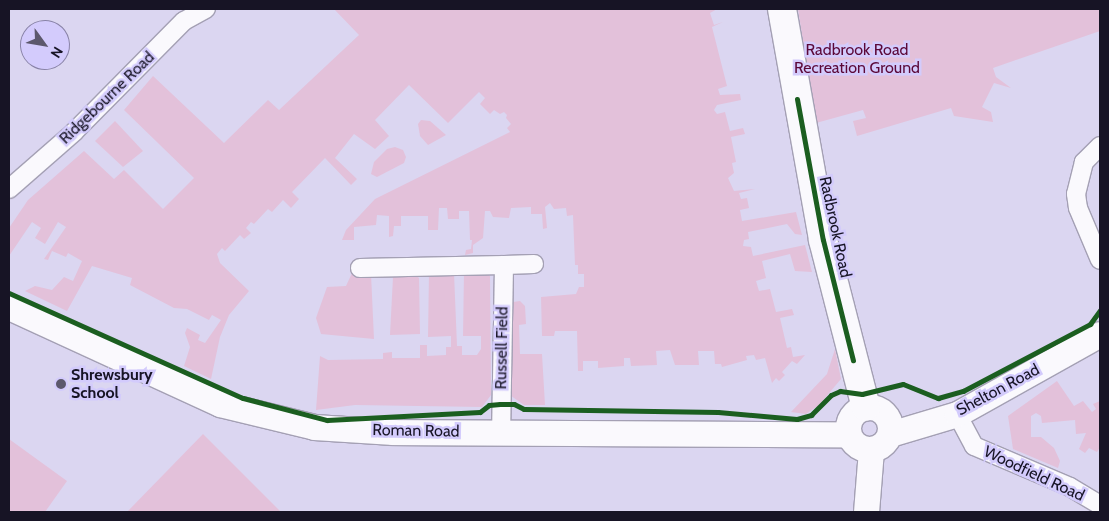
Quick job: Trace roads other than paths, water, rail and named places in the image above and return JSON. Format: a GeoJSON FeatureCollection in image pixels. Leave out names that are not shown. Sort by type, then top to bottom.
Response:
{"type":"FeatureCollection","features":[{"type":"Feature","properties":{"kind":"main road","name":"Radbrook Road"},"geometry":{"type":"LineString","coordinates":[[782,9],[823,240],[866,407]]}},
{"type":"Feature","properties":{"kind":"main road","name":"Roman Road"},"geometry":{"type":"LineString","coordinates":[[9,307],[234,410],[314,428],[393,432],[848,434]]}},
{"type":"Feature","properties":{"kind":"main road","name":"Shelton Road"},"geometry":{"type":"LineString","coordinates":[[890,434],[957,414],[1100,334]]}},
{"type":"Feature","properties":{"kind":"main road"},"geometry":{"type":"LineString","coordinates":[[866,407],[884,413],[889,420],[890,434],[885,443],[871,450],[859,447],[848,434],[849,420],[855,412],[866,407]]}},
{"type":"Feature","properties":{"kind":"main road"},"geometry":{"type":"LineString","coordinates":[[866,512],[871,450]]}},
{"type":"Feature","properties":{"kind":"street","name":"Ridgebourne Road"},"geometry":{"type":"LineString","coordinates":[[9,189],[74,132],[184,21],[206,9]]}},
{"type":"Feature","properties":{"kind":"street"},"geometry":{"type":"LineString","coordinates":[[1100,146],[1084,162],[1076,194],[1078,208],[1100,260]]}},
{"type":"Feature","properties":{"kind":"street"},"geometry":{"type":"LineString","coordinates":[[360,268],[534,264]]}},
{"type":"Feature","properties":{"kind":"street","name":"Russell Field"},"geometry":{"type":"LineString","coordinates":[[500,432],[504,265]]}},
{"type":"Feature","properties":{"kind":"street","name":"Woodfield Road"},"geometry":{"type":"LineString","coordinates":[[957,414],[974,446],[1070,487],[1100,505]]}},
{"type":"Feature","properties":{"kind":"place","name":"Shrewsbury School"},"geometry":{"type":"Point","coordinates":[61,384]}},
{"type":"Feature","properties":{"kind":"park label","name":"Radbrook Road Recreation Ground"},"geometry":{"type":"Point","coordinates":[857,59]}}]}
